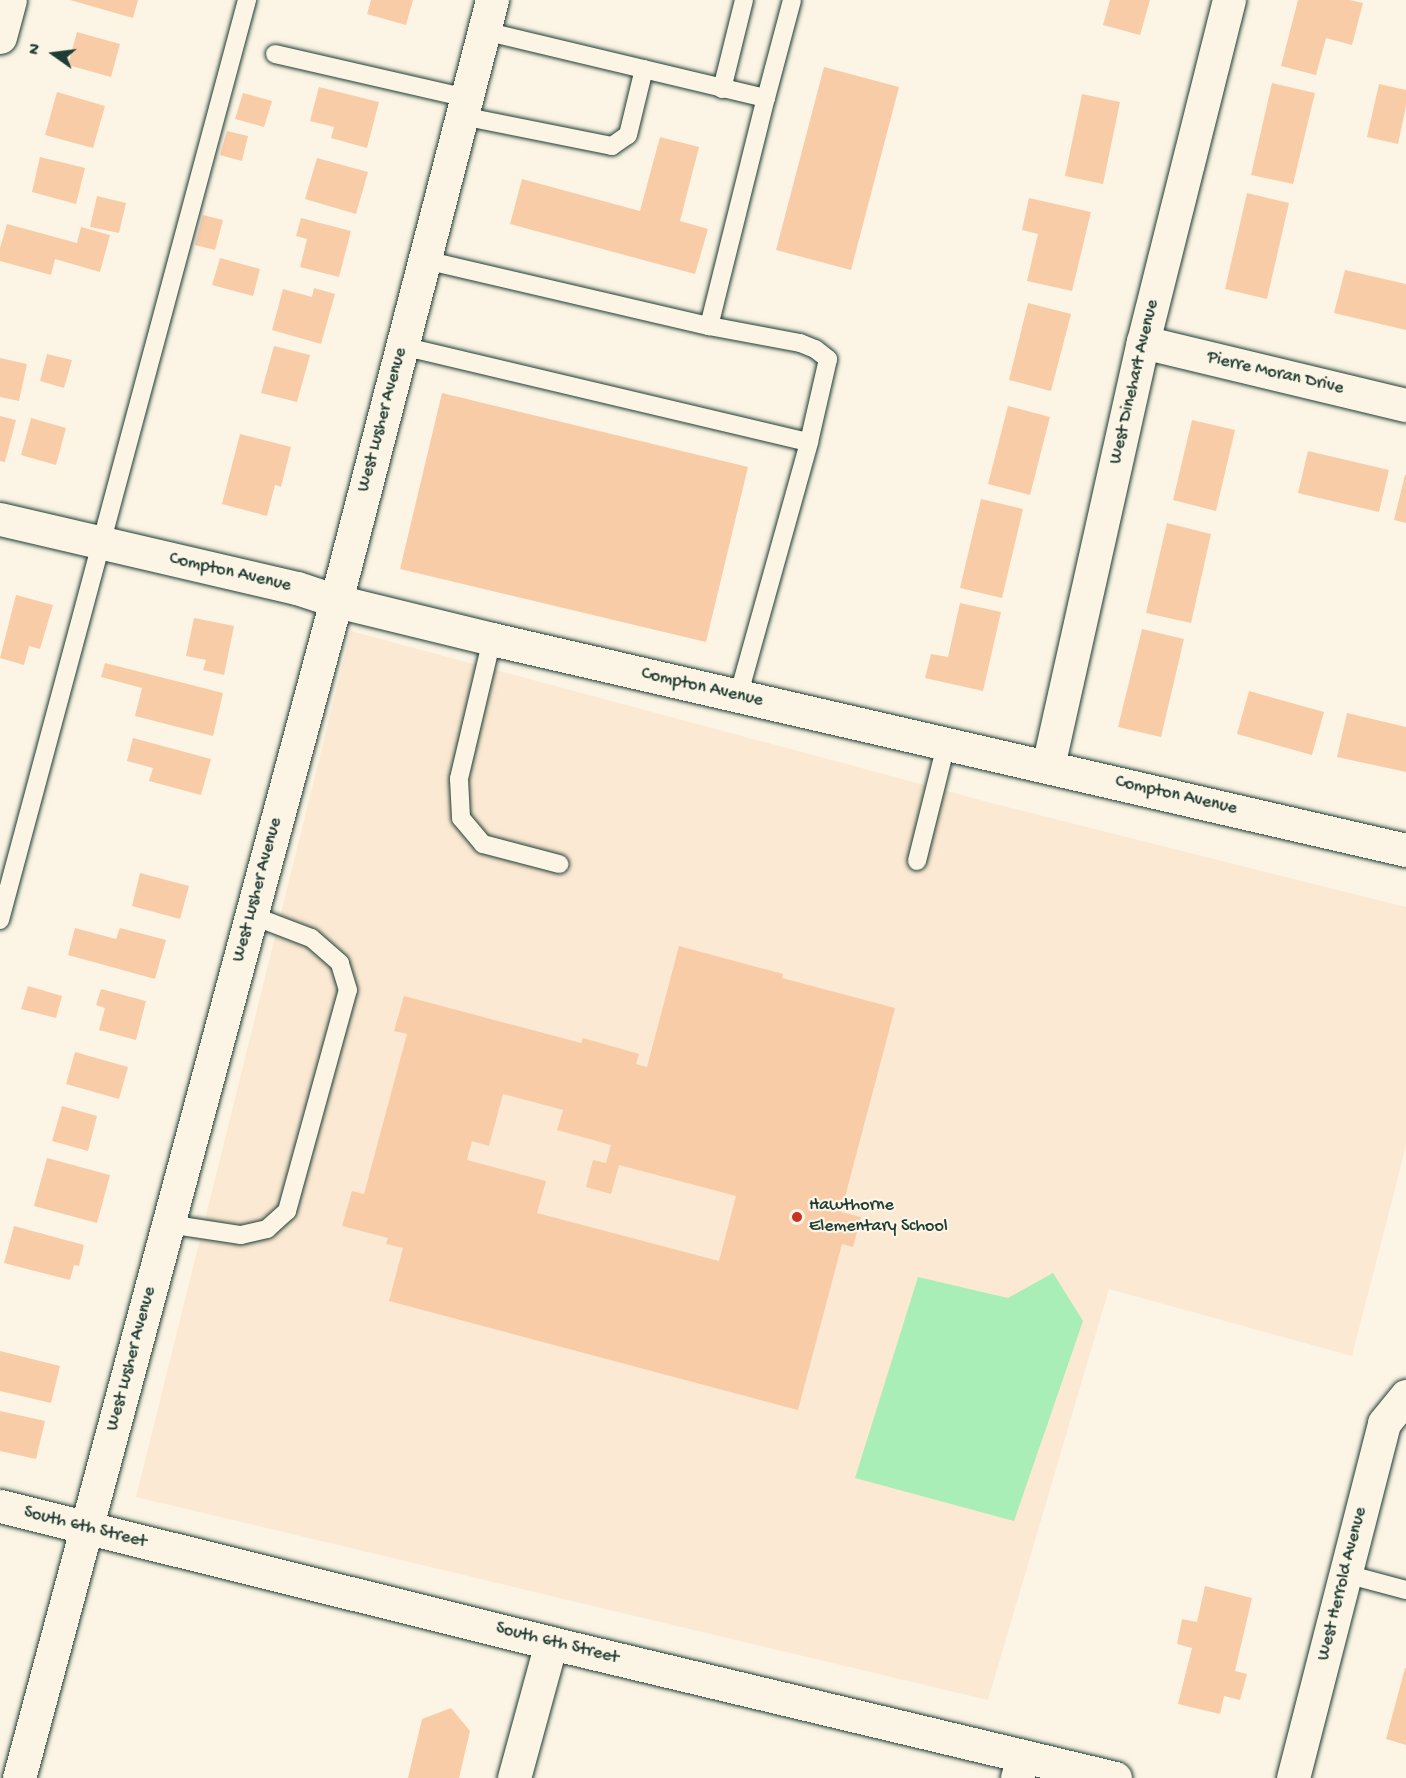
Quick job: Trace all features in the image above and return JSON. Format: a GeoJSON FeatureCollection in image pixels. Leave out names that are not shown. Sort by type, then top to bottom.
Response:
{"type":"FeatureCollection","features":[{"type":"Feature","properties":{"kind":"street"},"geometry":{"type":"LineString","coordinates":[[0,37],[10,0]]}},
{"type":"Feature","properties":{"kind":"street","name":"West Dinehart Avenue"},"geometry":{"type":"LineString","coordinates":[[1048,766],[1143,342],[1229,0]]}},
{"type":"Feature","properties":{"kind":"street","name":"West Lusher Avenue"},"geometry":{"type":"LineString","coordinates":[[19,1778],[336,601],[488,15]]}},
{"type":"Feature","properties":{"kind":"street","name":"Pierre Moran Drive"},"geometry":{"type":"LineString","coordinates":[[1143,342],[1406,405]]}},
{"type":"Feature","properties":{"kind":"street","name":"Compton Avenue"},"geometry":{"type":"LineString","coordinates":[[0,519],[297,588],[336,601],[738,697],[1048,766],[1406,850]]}},
{"type":"Feature","properties":{"kind":"street","name":"West Herrold Avenue"},"geometry":{"type":"LineString","coordinates":[[1293,1778],[1384,1423],[1405,1396]]}},
{"type":"Feature","properties":{"kind":"street","name":"South 6th Street"},"geometry":{"type":"LineString","coordinates":[[0,1506],[552,1643],[1020,1767],[1115,1778]]}},
{"type":"Feature","properties":{"kind":"street"},"geometry":{"type":"LineString","coordinates":[[514,1778],[552,1643]]}},
{"type":"Feature","properties":{"kind":"lane"},"geometry":{"type":"LineString","coordinates":[[0,920],[248,0]]}},
{"type":"Feature","properties":{"kind":"lane"},"geometry":{"type":"LineString","coordinates":[[722,89],[744,0]]}},
{"type":"Feature","properties":{"kind":"lane"},"geometry":{"type":"LineString","coordinates":[[709,326],[792,0]]}},
{"type":"Feature","properties":{"kind":"lane"},"geometry":{"type":"LineString","coordinates":[[488,15],[644,69],[766,98]]}},
{"type":"Feature","properties":{"kind":"lane"},"geometry":{"type":"LineString","coordinates":[[275,54],[591,144],[612,146],[628,135],[644,69]]}},
{"type":"Feature","properties":{"kind":"lane"},"geometry":{"type":"LineString","coordinates":[[425,260],[709,326],[800,343],[815,349],[828,359],[808,442],[738,697]]}},
{"type":"Feature","properties":{"kind":"lane"},"geometry":{"type":"LineString","coordinates":[[402,346],[808,442]]}},
{"type":"Feature","properties":{"kind":"lane"},"geometry":{"type":"LineString","coordinates":[[492,639],[459,778],[461,818],[483,844],[559,864]]}},
{"type":"Feature","properties":{"kind":"lane"},"geometry":{"type":"LineString","coordinates":[[917,861],[946,745]]}},
{"type":"Feature","properties":{"kind":"lane"},"geometry":{"type":"LineString","coordinates":[[168,1224],[242,1234],[267,1229],[287,1211],[348,990],[340,963],[311,938],[251,915]]}},
{"type":"Feature","properties":{"kind":"lane"},"geometry":{"type":"LineString","coordinates":[[1346,1574],[1406,1590]]}},
{"type":"Feature","properties":{"kind":"shaded area","name":"Hawthorne Elementary School"},"geometry":{"type":"Polygon","coordinates":[[[351,631],[999,805],[1406,907],[1406,1146],[1352,1356],[1109,1289],[988,1700],[136,1497],[351,631]]]}},
{"type":"Feature","properties":{"kind":"green space"},"geometry":{"type":"Polygon","coordinates":[[[1053,1273],[1083,1321],[1014,1521],[855,1478],[918,1277],[1008,1298],[1053,1273]]]}},
{"type":"Feature","properties":{"kind":"building"},"geometry":{"type":"Polygon","coordinates":[[[70,0],[138,0],[133,18],[70,0]]]}},
{"type":"Feature","properties":{"kind":"building"},"geometry":{"type":"Polygon","coordinates":[[[371,0],[413,0],[406,25],[367,14],[371,0]]]}},
{"type":"Feature","properties":{"kind":"building"},"geometry":{"type":"Polygon","coordinates":[[[1110,0],[1150,0],[1140,35],[1103,25],[1110,0]]]}},
{"type":"Feature","properties":{"kind":"building"},"geometry":{"type":"Polygon","coordinates":[[[1298,0],[1350,0],[1363,3],[1352,45],[1326,38],[1316,75],[1281,66],[1298,0]]]}},
{"type":"Feature","properties":{"kind":"building"},"geometry":{"type":"Polygon","coordinates":[[[77,32],[120,44],[111,77],[68,65],[77,32]]]}},
{"type":"Feature","properties":{"kind":"building"},"geometry":{"type":"Polygon","coordinates":[[[824,67],[899,87],[851,270],[776,250],[824,67]]]}},
{"type":"Feature","properties":{"kind":"building"},"geometry":{"type":"Polygon","coordinates":[[[1272,83],[1315,93],[1293,184],[1251,175],[1272,83]]]}},
{"type":"Feature","properties":{"kind":"building"},"geometry":{"type":"Polygon","coordinates":[[[1379,84],[1406,90],[1406,106],[1398,144],[1367,137],[1379,84]]]}},
{"type":"Feature","properties":{"kind":"building"},"geometry":{"type":"Polygon","coordinates":[[[319,87],[379,102],[367,148],[331,138],[334,127],[310,121],[319,87]]]}},
{"type":"Feature","properties":{"kind":"building"},"geometry":{"type":"Polygon","coordinates":[[[57,92],[105,106],[93,148],[45,135],[57,92]]]}},
{"type":"Feature","properties":{"kind":"building"},"geometry":{"type":"Polygon","coordinates":[[[243,93],[272,101],[264,127],[235,119],[243,93]]]}},
{"type":"Feature","properties":{"kind":"building"},"geometry":{"type":"Polygon","coordinates":[[[1082,94],[1120,102],[1103,184],[1065,176],[1082,94]]]}},
{"type":"Feature","properties":{"kind":"building"},"geometry":{"type":"Polygon","coordinates":[[[227,131],[248,136],[242,161],[220,155],[227,131]]]}},
{"type":"Feature","properties":{"kind":"building"},"geometry":{"type":"Polygon","coordinates":[[[660,137],[699,147],[680,221],[708,229],[695,274],[510,224],[522,179],[640,211],[660,137]]]}},
{"type":"Feature","properties":{"kind":"building"},"geometry":{"type":"Polygon","coordinates":[[[40,157],[85,168],[76,204],[32,192],[40,157]]]}},
{"type":"Feature","properties":{"kind":"building"},"geometry":{"type":"Polygon","coordinates":[[[317,158],[368,172],[356,214],[305,199],[317,158]]]}},
{"type":"Feature","properties":{"kind":"building"},"geometry":{"type":"Polygon","coordinates":[[[1247,193],[1289,203],[1267,299],[1225,289],[1247,193]]]}},
{"type":"Feature","properties":{"kind":"building"},"geometry":{"type":"Polygon","coordinates":[[[97,196],[126,203],[119,233],[90,227],[97,196]]]}},
{"type":"Feature","properties":{"kind":"building"},"geometry":{"type":"Polygon","coordinates":[[[1029,198],[1091,212],[1072,291],[1027,281],[1038,234],[1022,230],[1029,198]]]}},
{"type":"Feature","properties":{"kind":"building"},"geometry":{"type":"Polygon","coordinates":[[[203,215],[223,220],[215,250],[195,245],[203,215]]]}},
{"type":"Feature","properties":{"kind":"building"},"geometry":{"type":"Polygon","coordinates":[[[301,218],[351,231],[339,277],[300,267],[307,239],[296,236],[301,218]]]}},
{"type":"Feature","properties":{"kind":"building"},"geometry":{"type":"Polygon","coordinates":[[[7,224],[77,243],[81,227],[110,235],[100,272],[55,259],[51,275],[0,261],[0,248],[7,224]]]}},
{"type":"Feature","properties":{"kind":"building"},"geometry":{"type":"Polygon","coordinates":[[[220,258],[260,269],[253,296],[212,285],[220,258]]]}},
{"type":"Feature","properties":{"kind":"building"},"geometry":{"type":"Polygon","coordinates":[[[1345,270],[1406,284],[1406,330],[1334,313],[1345,270]]]}},
{"type":"Feature","properties":{"kind":"building"},"geometry":{"type":"Polygon","coordinates":[[[314,288],[335,294],[321,344],[272,330],[283,289],[312,297],[314,288]]]}},
{"type":"Feature","properties":{"kind":"building"},"geometry":{"type":"Polygon","coordinates":[[[1028,303],[1071,314],[1051,391],[1009,380],[1028,303]]]}},
{"type":"Feature","properties":{"kind":"building"},"geometry":{"type":"Polygon","coordinates":[[[274,346],[310,355],[297,402],[261,393],[274,346]]]}},
{"type":"Feature","properties":{"kind":"building"},"geometry":{"type":"Polygon","coordinates":[[[47,354],[72,360],[64,388],[40,381],[47,354]]]}},
{"type":"Feature","properties":{"kind":"building"},"geometry":{"type":"Polygon","coordinates":[[[0,358],[27,364],[19,401],[0,397],[0,358]]]}},
{"type":"Feature","properties":{"kind":"building"},"geometry":{"type":"Polygon","coordinates":[[[442,393],[748,467],[706,642],[400,569],[442,393]]]}},
{"type":"Feature","properties":{"kind":"building"},"geometry":{"type":"Polygon","coordinates":[[[1008,406],[1050,417],[1030,495],[988,484],[1008,406]]]}},
{"type":"Feature","properties":{"kind":"building"},"geometry":{"type":"Polygon","coordinates":[[[0,416],[16,420],[5,462],[0,461],[0,416]]]}},
{"type":"Feature","properties":{"kind":"building"},"geometry":{"type":"Polygon","coordinates":[[[31,418],[66,428],[56,465],[21,455],[31,418]]]}},
{"type":"Feature","properties":{"kind":"building"},"geometry":{"type":"Polygon","coordinates":[[[1192,420],[1235,430],[1216,511],[1173,500],[1192,420]]]}},
{"type":"Feature","properties":{"kind":"building"},"geometry":{"type":"Polygon","coordinates":[[[240,434],[291,447],[281,487],[275,485],[267,516],[222,504],[240,434]]]}},
{"type":"Feature","properties":{"kind":"building"},"geometry":{"type":"Polygon","coordinates":[[[1308,451],[1389,470],[1379,512],[1298,493],[1308,451]]]}},
{"type":"Feature","properties":{"kind":"building"},"geometry":{"type":"Polygon","coordinates":[[[1406,475],[1406,523],[1394,520],[1406,475]]]}},
{"type":"Feature","properties":{"kind":"building"},"geometry":{"type":"Polygon","coordinates":[[[981,499],[1023,509],[1002,598],[960,588],[981,499]]]}},
{"type":"Feature","properties":{"kind":"building"},"geometry":{"type":"Polygon","coordinates":[[[1167,523],[1211,534],[1191,623],[1146,613],[1167,523]]]}},
{"type":"Feature","properties":{"kind":"building"},"geometry":{"type":"Polygon","coordinates":[[[16,595],[53,605],[40,649],[29,646],[24,665],[0,658],[16,595]]]}},
{"type":"Feature","properties":{"kind":"building"},"geometry":{"type":"Polygon","coordinates":[[[960,603],[1001,612],[983,691],[925,678],[931,654],[948,657],[960,603]]]}},
{"type":"Feature","properties":{"kind":"building"},"geometry":{"type":"Polygon","coordinates":[[[194,618],[234,626],[224,675],[203,670],[206,660],[186,656],[194,618]]]}},
{"type":"Feature","properties":{"kind":"building"},"geometry":{"type":"Polygon","coordinates":[[[1142,629],[1184,639],[1161,737],[1118,727],[1142,629]]]}},
{"type":"Feature","properties":{"kind":"building"},"geometry":{"type":"Polygon","coordinates":[[[105,663],[223,693],[213,736],[135,716],[142,688],[101,677],[105,663]]]}},
{"type":"Feature","properties":{"kind":"building"},"geometry":{"type":"Polygon","coordinates":[[[1249,691],[1324,712],[1312,755],[1237,734],[1249,691]]]}},
{"type":"Feature","properties":{"kind":"building"},"geometry":{"type":"Polygon","coordinates":[[[1347,713],[1406,727],[1406,772],[1337,757],[1347,713]]]}},
{"type":"Feature","properties":{"kind":"building"},"geometry":{"type":"Polygon","coordinates":[[[133,738],[211,759],[201,795],[149,781],[153,768],[127,761],[133,738]]]}},
{"type":"Feature","properties":{"kind":"building"},"geometry":{"type":"Polygon","coordinates":[[[140,873],[189,886],[180,919],[132,906],[140,873]]]}},
{"type":"Feature","properties":{"kind":"building"},"geometry":{"type":"Polygon","coordinates":[[[75,928],[116,939],[120,928],[166,940],[155,979],[68,955],[75,928]]]}},
{"type":"Feature","properties":{"kind":"building"},"geometry":{"type":"Polygon","coordinates":[[[679,946],[783,974],[782,978],[895,1008],[841,1212],[861,1217],[853,1247],[842,1244],[798,1410],[389,1301],[403,1248],[386,1244],[388,1238],[342,1226],[352,1191],[364,1194],[407,1034],[394,1031],[404,996],[581,1043],[583,1038],[639,1054],[636,1064],[647,1067],[679,946]],[[503,1094],[489,1146],[472,1141],[467,1160],[546,1181],[537,1213],[719,1261],[736,1196],[619,1165],[611,1194],[586,1187],[593,1160],[606,1163],[611,1145],[557,1130],[563,1110],[503,1094]]]}},
{"type":"Feature","properties":{"kind":"building"},"geometry":{"type":"Polygon","coordinates":[[[28,986],[62,996],[56,1018],[21,1009],[28,986]]]}},
{"type":"Feature","properties":{"kind":"building"},"geometry":{"type":"Polygon","coordinates":[[[101,989],[146,1001],[136,1040],[99,1030],[105,1008],[96,1005],[101,989]]]}},
{"type":"Feature","properties":{"kind":"building"},"geometry":{"type":"Polygon","coordinates":[[[75,1052],[128,1067],[119,1099],[66,1084],[75,1052]]]}},
{"type":"Feature","properties":{"kind":"building"},"geometry":{"type":"Polygon","coordinates":[[[62,1106],[97,1116],[88,1151],[52,1141],[62,1106]]]}},
{"type":"Feature","properties":{"kind":"building"},"geometry":{"type":"Polygon","coordinates":[[[47,1158],[110,1175],[97,1223],[34,1206],[47,1158]]]}},
{"type":"Feature","properties":{"kind":"building"},"geometry":{"type":"Polygon","coordinates":[[[14,1226],[84,1245],[79,1266],[74,1265],[70,1280],[4,1263],[14,1226]]]}},
{"type":"Feature","properties":{"kind":"building"},"geometry":{"type":"Polygon","coordinates":[[[0,1351],[60,1366],[51,1403],[0,1391],[0,1351]]]}},
{"type":"Feature","properties":{"kind":"building"},"geometry":{"type":"Polygon","coordinates":[[[0,1411],[45,1421],[36,1459],[0,1451],[0,1411]]]}},
{"type":"Feature","properties":{"kind":"building"},"geometry":{"type":"Polygon","coordinates":[[[1205,1586],[1252,1598],[1235,1671],[1247,1674],[1240,1700],[1224,1696],[1220,1714],[1178,1704],[1192,1648],[1177,1644],[1182,1619],[1197,1622],[1205,1586]]]}},
{"type":"Feature","properties":{"kind":"building"},"geometry":{"type":"Polygon","coordinates":[[[1406,1668],[1406,1745],[1386,1739],[1406,1668]]]}},
{"type":"Feature","properties":{"kind":"building"},"geometry":{"type":"Polygon","coordinates":[[[451,1708],[470,1731],[459,1778],[408,1778],[422,1719],[451,1708]]]}},
{"type":"Feature","properties":{"kind":"place","name":"Hawthorne Elementary School"},"geometry":{"type":"Point","coordinates":[797,1217]}}]}
